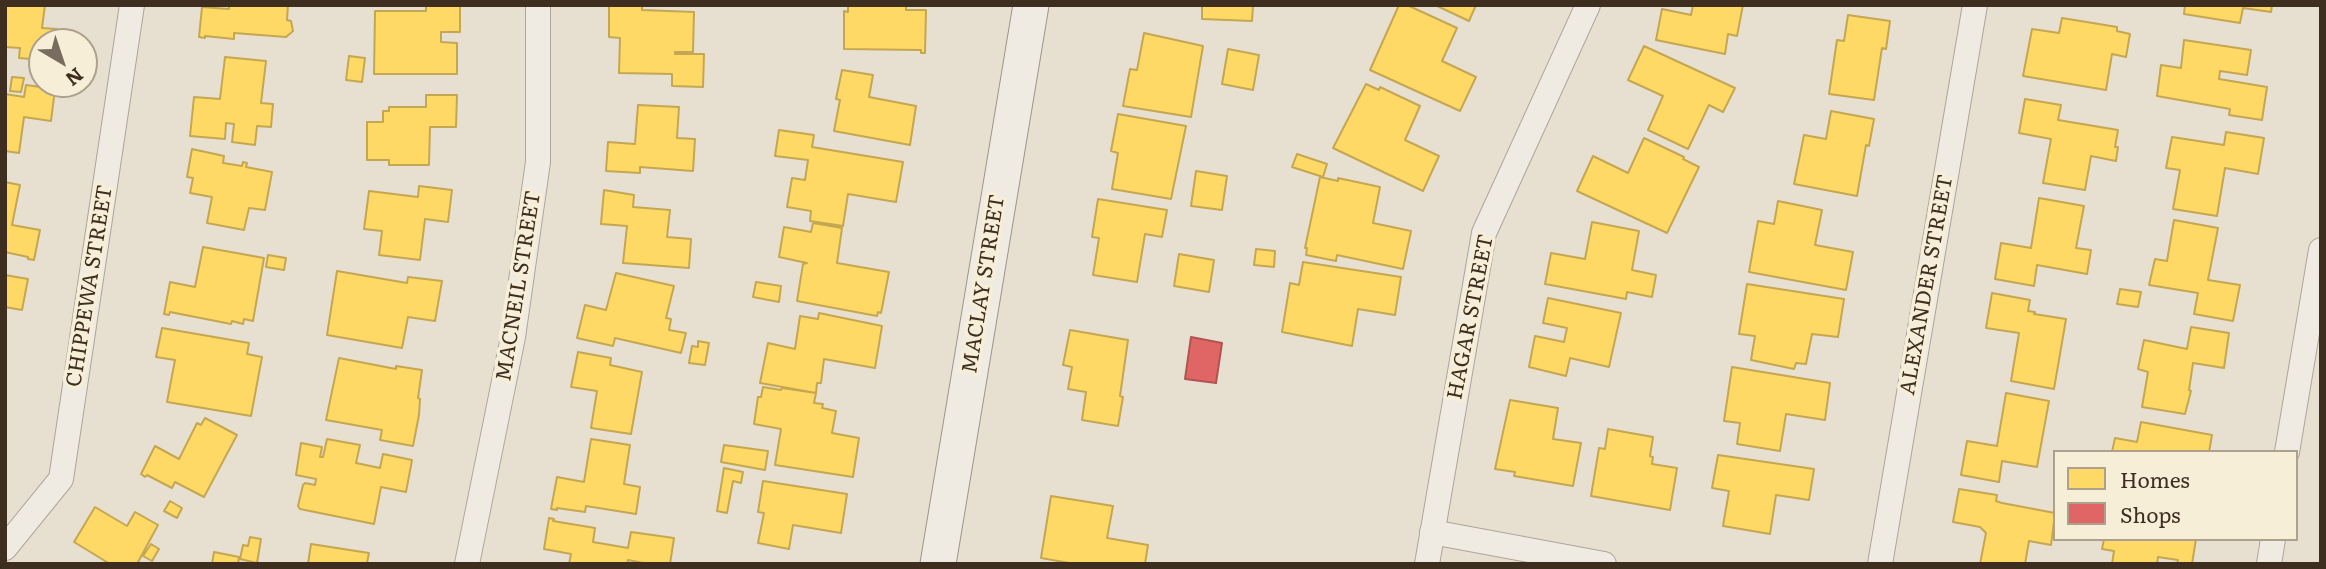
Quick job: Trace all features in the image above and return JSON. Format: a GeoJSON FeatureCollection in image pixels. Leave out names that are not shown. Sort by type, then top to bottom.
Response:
{"type":"FeatureCollection","features":[{"type":"Feature","properties":{"kind":"street","name":"CHIPPEWA STREET"},"geometry":{"type":"LineString","coordinates":[[5,548],[61,479],[132,5]]}},
{"type":"Feature","properties":{"kind":"street","name":"MACNEIL STREET"},"geometry":{"type":"LineString","coordinates":[[467,564],[513,337],[538,162],[538,5]]}},
{"type":"Feature","properties":{"kind":"street","name":"MACLAY STREET"},"geometry":{"type":"LineString","coordinates":[[938,564],[1031,5]]}},
{"type":"Feature","properties":{"kind":"street","name":"HAGAR STREET"},"geometry":{"type":"LineString","coordinates":[[1427,564],[1484,233],[1588,5]]}},
{"type":"Feature","properties":{"kind":"street","name":"ALEXANDER STREET"},"geometry":{"type":"LineString","coordinates":[[1880,564],[1975,5]]}},
{"type":"Feature","properties":{"kind":"street"},"geometry":{"type":"LineString","coordinates":[[2287,450],[2316,301],[2321,250]]}},
{"type":"Feature","properties":{"kind":"street"},"geometry":{"type":"LineString","coordinates":[[1432,531],[1604,564]]}},
{"type":"Feature","properties":{"kind":"street"},"geometry":{"type":"LineString","coordinates":[[2269,564],[2273,541]]}},
{"type":"Feature","properties":{"kind":"building: Homes"},"geometry":{"type":"Polygon","coordinates":[[[5,5],[45,5],[42,28],[28,28],[28,59],[19,58],[20,48],[5,47],[5,5]]]}},
{"type":"Feature","properties":{"kind":"building: Homes"},"geometry":{"type":"Polygon","coordinates":[[[229,5],[288,5],[287,20],[291,21],[293,31],[286,37],[234,33],[234,39],[199,37],[202,7],[229,9],[229,5]]]}},
{"type":"Feature","properties":{"kind":"building: Homes"},"geometry":{"type":"Polygon","coordinates":[[[426,5],[460,5],[460,32],[441,32],[441,42],[457,43],[457,74],[374,74],[375,11],[426,11],[426,5]]]}},
{"type":"Feature","properties":{"kind":"building: Homes"},"geometry":{"type":"Polygon","coordinates":[[[609,5],[642,5],[642,10],[694,12],[693,52],[675,54],[704,54],[703,87],[672,86],[672,74],[619,73],[620,38],[609,37],[609,5]]]}},
{"type":"Feature","properties":{"kind":"building: Homes"},"geometry":{"type":"Polygon","coordinates":[[[848,5],[906,5],[906,10],[926,10],[925,53],[921,53],[921,50],[844,49],[844,11],[848,12],[848,5]]]}},
{"type":"Feature","properties":{"kind":"building: Homes"},"geometry":{"type":"Polygon","coordinates":[[[1202,5],[1253,5],[1252,21],[1202,19],[1202,5]]]}},
{"type":"Feature","properties":{"kind":"building: Homes"},"geometry":{"type":"Polygon","coordinates":[[[1399,5],[1407,5],[1457,28],[1442,61],[1476,77],[1460,111],[1370,70],[1399,5]]]}},
{"type":"Feature","properties":{"kind":"building: Homes"},"geometry":{"type":"Polygon","coordinates":[[[1435,5],[1476,5],[1469,21],[1435,5]]]}},
{"type":"Feature","properties":{"kind":"building: Homes"},"geometry":{"type":"Polygon","coordinates":[[[1693,5],[1743,5],[1737,36],[1728,34],[1725,54],[1656,40],[1662,9],[1691,15],[1693,5]]]}},
{"type":"Feature","properties":{"kind":"building: Homes"},"geometry":{"type":"Polygon","coordinates":[[[2185,5],[2272,5],[2271,12],[2243,8],[2240,23],[2184,14],[2185,5]]]}},
{"type":"Feature","properties":{"kind":"building: Homes"},"geometry":{"type":"Polygon","coordinates":[[[1848,15],[1890,21],[1886,49],[1882,48],[1874,100],[1829,94],[1837,40],[1844,41],[1848,15]]]}},
{"type":"Feature","properties":{"kind":"building: Homes"},"geometry":{"type":"Polygon","coordinates":[[[2062,18],[2117,27],[2117,31],[2130,34],[2126,57],[2112,54],[2106,90],[2023,76],[2032,29],[2059,33],[2062,18]]]}},
{"type":"Feature","properties":{"kind":"building: Homes"},"geometry":{"type":"Polygon","coordinates":[[[1144,33],[1203,46],[1191,117],[1123,106],[1130,69],[1137,70],[1144,33]]]}},
{"type":"Feature","properties":{"kind":"building: Homes"},"geometry":{"type":"Polygon","coordinates":[[[2184,40],[2251,50],[2247,75],[2220,71],[2219,79],[2267,87],[2262,120],[2229,115],[2230,109],[2157,96],[2161,65],[2181,68],[2184,40]]]}},
{"type":"Feature","properties":{"kind":"building: Homes"},"geometry":{"type":"Polygon","coordinates":[[[1644,46],[1735,88],[1723,112],[1709,105],[1688,149],[1648,130],[1663,96],[1628,80],[1644,46]]]}},
{"type":"Feature","properties":{"kind":"building: Homes"},"geometry":{"type":"Polygon","coordinates":[[[1228,49],[1259,55],[1253,90],[1222,84],[1228,49]]]}},
{"type":"Feature","properties":{"kind":"building: Homes"},"geometry":{"type":"Polygon","coordinates":[[[349,56],[365,58],[362,82],[346,80],[349,56]]]}},
{"type":"Feature","properties":{"kind":"building: Homes"},"geometry":{"type":"Polygon","coordinates":[[[225,57],[266,61],[261,103],[273,104],[271,127],[257,126],[255,145],[232,142],[234,124],[226,123],[225,139],[190,136],[194,97],[220,99],[225,57]]]}},
{"type":"Feature","properties":{"kind":"building: Homes"},"geometry":{"type":"Polygon","coordinates":[[[842,70],[873,75],[869,97],[916,106],[910,145],[834,131],[840,100],[836,99],[842,70]]]}},
{"type":"Feature","properties":{"kind":"building: Homes"},"geometry":{"type":"Polygon","coordinates":[[[12,77],[24,78],[21,92],[10,91],[12,77]]]}},
{"type":"Feature","properties":{"kind":"building: Homes"},"geometry":{"type":"Polygon","coordinates":[[[1366,84],[1379,90],[1380,87],[1420,106],[1405,140],[1439,156],[1423,191],[1333,148],[1366,84]]]}},
{"type":"Feature","properties":{"kind":"building: Homes"},"geometry":{"type":"Polygon","coordinates":[[[26,85],[28,98],[54,98],[51,121],[24,117],[19,153],[5,151],[5,94],[24,97],[26,85]]]}},
{"type":"Feature","properties":{"kind":"building: Homes"},"geometry":{"type":"Polygon","coordinates":[[[426,95],[457,95],[456,127],[430,127],[429,165],[389,165],[389,160],[367,160],[367,122],[383,122],[383,111],[389,111],[389,107],[426,107],[426,95]]]}},
{"type":"Feature","properties":{"kind":"building: Homes"},"geometry":{"type":"Polygon","coordinates":[[[2025,99],[2061,105],[2058,120],[2118,130],[2116,161],[2091,156],[2085,190],[2043,183],[2051,139],[2019,133],[2025,99]]]}},
{"type":"Feature","properties":{"kind":"building: Homes"},"geometry":{"type":"Polygon","coordinates":[[[638,105],[679,107],[677,138],[695,139],[693,171],[640,167],[640,173],[606,171],[608,142],[635,144],[638,105]]]}},
{"type":"Feature","properties":{"kind":"building: Homes"},"geometry":{"type":"Polygon","coordinates":[[[1831,111],[1874,119],[1869,146],[1866,145],[1857,196],[1794,184],[1804,135],[1826,139],[1831,111]]]}},
{"type":"Feature","properties":{"kind":"building: Homes"},"geometry":{"type":"Polygon","coordinates":[[[1118,114],[1186,126],[1171,199],[1112,189],[1118,153],[1111,151],[1118,114]]]}},
{"type":"Feature","properties":{"kind":"building: Homes"},"geometry":{"type":"Polygon","coordinates":[[[779,130],[814,135],[812,147],[903,162],[896,202],[848,194],[843,226],[810,221],[811,211],[787,207],[792,178],[805,180],[808,160],[775,156],[779,130]]]}},
{"type":"Feature","properties":{"kind":"building: Homes"},"geometry":{"type":"Polygon","coordinates":[[[2226,132],[2264,138],[2258,174],[2225,168],[2217,216],[2173,209],[2180,170],[2166,168],[2172,137],[2224,145],[2226,132]]]}},
{"type":"Feature","properties":{"kind":"building: Homes"},"geometry":{"type":"Polygon","coordinates":[[[1644,138],[1699,167],[1667,233],[1577,191],[1593,156],[1628,173],[1644,138]]]}},
{"type":"Feature","properties":{"kind":"building: Homes"},"geometry":{"type":"Polygon","coordinates":[[[192,149],[224,156],[223,163],[242,166],[243,162],[247,163],[246,167],[272,172],[265,210],[249,208],[244,230],[207,223],[212,197],[190,193],[193,178],[187,177],[192,149]]]}},
{"type":"Feature","properties":{"kind":"building: Homes"},"geometry":{"type":"Polygon","coordinates":[[[1297,154],[1327,164],[1323,177],[1292,167],[1297,154]]]}},
{"type":"Feature","properties":{"kind":"building: Homes"},"geometry":{"type":"Polygon","coordinates":[[[1196,171],[1227,176],[1222,210],[1191,206],[1196,171]]]}},
{"type":"Feature","properties":{"kind":"building: Homes"},"geometry":{"type":"Polygon","coordinates":[[[1320,177],[1380,187],[1373,223],[1411,231],[1403,269],[1337,255],[1336,261],[1306,255],[1305,248],[1320,177]]]}},
{"type":"Feature","properties":{"kind":"building: Homes"},"geometry":{"type":"Polygon","coordinates":[[[5,182],[20,185],[12,225],[40,230],[34,260],[5,252],[5,182]]]}},
{"type":"Feature","properties":{"kind":"building: Homes"},"geometry":{"type":"Polygon","coordinates":[[[419,186],[452,190],[448,222],[425,219],[420,260],[379,255],[382,231],[364,229],[369,191],[418,197],[419,186]]]}},
{"type":"Feature","properties":{"kind":"building: Homes"},"geometry":{"type":"Polygon","coordinates":[[[604,190],[634,195],[633,207],[670,210],[667,237],[691,239],[689,268],[623,263],[627,226],[601,224],[604,190]]]}},
{"type":"Feature","properties":{"kind":"building: Homes"},"geometry":{"type":"Polygon","coordinates":[[[2039,198],[2084,206],[2076,248],[2091,250],[2087,274],[2037,265],[2034,286],[1995,279],[2001,243],[2031,248],[2039,198]]]}},
{"type":"Feature","properties":{"kind":"building: Homes"},"geometry":{"type":"Polygon","coordinates":[[[1098,199],[1167,210],[1162,237],[1145,234],[1137,282],[1093,275],[1099,238],[1092,237],[1098,199]]]}},
{"type":"Feature","properties":{"kind":"building: Homes"},"geometry":{"type":"Polygon","coordinates":[[[1778,201],[1822,210],[1815,245],[1853,252],[1846,290],[1749,272],[1758,221],[1774,224],[1778,201]]]}},
{"type":"Feature","properties":{"kind":"building: Homes"},"geometry":{"type":"Polygon","coordinates":[[[2174,220],[2218,228],[2208,280],[2240,285],[2233,321],[2194,314],[2198,293],[2149,285],[2155,259],[2167,261],[2174,220]]]}},
{"type":"Feature","properties":{"kind":"building: Homes"},"geometry":{"type":"Polygon","coordinates":[[[1592,222],[1639,231],[1632,270],[1656,275],[1652,297],[1627,292],[1626,299],[1545,284],[1551,253],[1585,259],[1592,222]]]}},
{"type":"Feature","properties":{"kind":"building: Homes"},"geometry":{"type":"Polygon","coordinates":[[[813,223],[842,228],[837,263],[889,272],[881,313],[878,312],[877,316],[797,301],[803,264],[807,263],[779,257],[784,227],[811,232],[813,223]]]}},
{"type":"Feature","properties":{"kind":"building: Homes"},"geometry":{"type":"Polygon","coordinates":[[[203,247],[264,258],[253,321],[244,319],[243,324],[232,321],[231,324],[170,312],[169,315],[164,314],[170,282],[195,287],[203,247]]]}},
{"type":"Feature","properties":{"kind":"building: Homes"},"geometry":{"type":"Polygon","coordinates":[[[1256,249],[1275,251],[1274,267],[1254,265],[1256,249]]]}},
{"type":"Feature","properties":{"kind":"building: Homes"},"geometry":{"type":"Polygon","coordinates":[[[1179,254],[1214,260],[1209,292],[1174,286],[1179,254]]]}},
{"type":"Feature","properties":{"kind":"building: Homes"},"geometry":{"type":"Polygon","coordinates":[[[268,255],[286,258],[284,270],[266,267],[268,255]]]}},
{"type":"Feature","properties":{"kind":"building: Homes"},"geometry":{"type":"Polygon","coordinates":[[[1303,262],[1401,277],[1395,315],[1358,309],[1352,346],[1282,332],[1290,283],[1299,285],[1303,262]]]}},
{"type":"Feature","properties":{"kind":"building: Homes"},"geometry":{"type":"Polygon","coordinates":[[[337,271],[407,283],[408,277],[442,281],[435,321],[408,317],[402,348],[327,335],[337,271]]]}},
{"type":"Feature","properties":{"kind":"building: Homes"},"geometry":{"type":"Polygon","coordinates":[[[616,273],[674,286],[666,318],[671,319],[669,330],[686,333],[681,353],[615,338],[613,346],[577,338],[585,305],[606,310],[616,273]]]}},
{"type":"Feature","properties":{"kind":"building: Homes"},"geometry":{"type":"Polygon","coordinates":[[[5,275],[28,279],[22,310],[5,307],[5,275]]]}},
{"type":"Feature","properties":{"kind":"building: Homes"},"geometry":{"type":"Polygon","coordinates":[[[756,282],[781,286],[779,302],[753,297],[756,282]]]}},
{"type":"Feature","properties":{"kind":"building: Homes"},"geometry":{"type":"Polygon","coordinates":[[[1747,284],[1844,299],[1838,337],[1812,334],[1806,364],[1796,363],[1794,369],[1751,360],[1755,336],[1739,334],[1747,284]]]}},
{"type":"Feature","properties":{"kind":"building: Homes"},"geometry":{"type":"Polygon","coordinates":[[[2120,289],[2141,292],[2138,307],[2117,304],[2120,289]]]}},
{"type":"Feature","properties":{"kind":"building: Homes"},"geometry":{"type":"Polygon","coordinates":[[[1992,293],[2030,300],[2028,311],[2066,319],[2054,389],[2011,381],[2019,333],[1986,328],[1992,293]]]}},
{"type":"Feature","properties":{"kind":"building: Homes"},"geometry":{"type":"Polygon","coordinates":[[[1548,298],[1621,313],[1609,367],[1570,358],[1566,376],[1529,367],[1535,336],[1564,342],[1567,328],[1543,323],[1548,298]]]}},
{"type":"Feature","properties":{"kind":"building: Homes"},"geometry":{"type":"Polygon","coordinates":[[[819,313],[882,326],[875,368],[824,359],[821,383],[817,383],[816,393],[760,383],[768,343],[795,349],[800,316],[818,319],[819,313]]]}},
{"type":"Feature","properties":{"kind":"building: Homes"},"geometry":{"type":"Polygon","coordinates":[[[2191,327],[2229,333],[2224,368],[2193,363],[2191,391],[2185,414],[2142,407],[2148,372],[2138,369],[2144,340],[2187,349],[2191,327]]]}},
{"type":"Feature","properties":{"kind":"building: Homes"},"geometry":{"type":"Polygon","coordinates":[[[162,328],[249,343],[247,354],[262,357],[251,416],[167,402],[175,360],[156,357],[162,328]]]}},
{"type":"Feature","properties":{"kind":"building: Homes"},"geometry":{"type":"Polygon","coordinates":[[[1070,330],[1128,340],[1118,426],[1082,420],[1086,392],[1068,389],[1072,367],[1063,365],[1070,330]]]}},
{"type":"Feature","properties":{"kind":"building: Homes"},"geometry":{"type":"Polygon","coordinates":[[[698,341],[709,343],[705,365],[689,363],[692,346],[698,347],[698,341]]]}},
{"type":"Feature","properties":{"kind":"building: Homes"},"geometry":{"type":"Polygon","coordinates":[[[578,352],[611,358],[610,365],[642,372],[631,434],[591,428],[597,391],[571,387],[578,352]]]}},
{"type":"Feature","properties":{"kind":"building: Homes"},"geometry":{"type":"Polygon","coordinates":[[[339,358],[396,369],[396,366],[422,370],[418,398],[419,415],[413,446],[380,440],[382,430],[326,420],[339,358]]]}},
{"type":"Feature","properties":{"kind":"building: Homes"},"geometry":{"type":"Polygon","coordinates":[[[1732,367],[1830,383],[1825,420],[1786,414],[1780,451],[1737,444],[1740,423],[1724,421],[1732,367]]]}},
{"type":"Feature","properties":{"kind":"building: Homes"},"geometry":{"type":"Polygon","coordinates":[[[763,387],[816,393],[814,403],[823,404],[822,408],[836,411],[832,433],[859,438],[853,477],[775,465],[781,429],[754,424],[758,397],[761,397],[763,387]]]}},
{"type":"Feature","properties":{"kind":"building: Homes"},"geometry":{"type":"Polygon","coordinates":[[[2006,393],[2049,401],[2037,467],[2002,461],[1999,482],[1961,475],[1967,441],[1997,446],[2006,393]]]}},
{"type":"Feature","properties":{"kind":"building: Homes"},"geometry":{"type":"Polygon","coordinates":[[[1510,400],[1558,408],[1553,439],[1581,443],[1573,486],[1514,476],[1515,472],[1495,469],[1510,400]]]}},
{"type":"Feature","properties":{"kind":"building: Homes"},"geometry":{"type":"Polygon","coordinates":[[[205,418],[237,435],[204,497],[175,482],[172,488],[141,474],[155,446],[179,459],[197,423],[201,425],[205,418]]]}},
{"type":"Feature","properties":{"kind":"building: Homes"},"geometry":{"type":"Polygon","coordinates":[[[2141,422],[2212,435],[2209,450],[2112,450],[2115,438],[2137,442],[2141,422]]]}},
{"type":"Feature","properties":{"kind":"building: Homes"},"geometry":{"type":"Polygon","coordinates":[[[1608,429],[1653,437],[1650,456],[1653,457],[1652,464],[1677,468],[1670,510],[1591,496],[1599,448],[1605,449],[1608,429]]]}},
{"type":"Feature","properties":{"kind":"building: Homes"},"geometry":{"type":"Polygon","coordinates":[[[327,439],[360,445],[356,463],[380,468],[383,454],[412,460],[406,492],[381,487],[374,524],[300,509],[298,506],[303,485],[315,485],[316,479],[296,475],[301,443],[322,447],[320,457],[323,457],[327,439]]]}},
{"type":"Feature","properties":{"kind":"building: Homes"},"geometry":{"type":"Polygon","coordinates":[[[591,439],[630,445],[624,484],[640,487],[636,514],[586,506],[585,512],[551,509],[557,477],[584,482],[591,439]]]}},
{"type":"Feature","properties":{"kind":"building: Homes"},"geometry":{"type":"Polygon","coordinates":[[[724,445],[768,451],[765,470],[721,462],[724,445]]]}},
{"type":"Feature","properties":{"kind":"building: Homes"},"geometry":{"type":"Polygon","coordinates":[[[1718,455],[1814,469],[1809,500],[1776,495],[1770,534],[1723,526],[1729,491],[1712,488],[1718,455]]]}},
{"type":"Feature","properties":{"kind":"building: Homes"},"geometry":{"type":"Polygon","coordinates":[[[724,468],[743,472],[741,483],[733,481],[727,513],[717,511],[724,468]]]}},
{"type":"Feature","properties":{"kind":"building: Homes"},"geometry":{"type":"Polygon","coordinates":[[[763,481],[847,494],[841,533],[793,525],[789,549],[758,543],[764,513],[758,512],[763,481]]]}},
{"type":"Feature","properties":{"kind":"building: Homes"},"geometry":{"type":"Polygon","coordinates":[[[1959,489],[1997,495],[1996,501],[2002,503],[2053,513],[2051,545],[2029,541],[2025,564],[1980,564],[1986,533],[1980,527],[1953,522],[1959,489]]]}},
{"type":"Feature","properties":{"kind":"building: Homes"},"geometry":{"type":"Polygon","coordinates":[[[1051,496],[1113,506],[1107,538],[1148,545],[1145,564],[1075,564],[1041,558],[1051,496]]]}},
{"type":"Feature","properties":{"kind":"building: Homes"},"geometry":{"type":"Polygon","coordinates":[[[170,501],[182,508],[177,518],[164,511],[170,501]]]}},
{"type":"Feature","properties":{"kind":"building: Homes"},"geometry":{"type":"Polygon","coordinates":[[[95,507],[127,526],[135,512],[158,525],[137,564],[110,564],[74,542],[95,507]]]}},
{"type":"Feature","properties":{"kind":"building: Homes"},"geometry":{"type":"Polygon","coordinates":[[[549,518],[595,528],[593,542],[628,548],[631,532],[674,538],[670,564],[628,560],[627,564],[569,564],[571,554],[544,549],[549,518]]]}},
{"type":"Feature","properties":{"kind":"building: Homes"},"geometry":{"type":"Polygon","coordinates":[[[250,537],[261,539],[257,563],[240,559],[243,545],[248,546],[250,537]]]}},
{"type":"Feature","properties":{"kind":"building: Homes"},"geometry":{"type":"Polygon","coordinates":[[[2104,541],[2196,541],[2192,564],[2177,564],[2178,560],[2158,557],[2157,564],[2112,564],[2114,551],[2102,549],[2104,541]]]}},
{"type":"Feature","properties":{"kind":"building: Homes"},"geometry":{"type":"Polygon","coordinates":[[[151,544],[159,549],[152,561],[143,556],[151,544]]]}},
{"type":"Feature","properties":{"kind":"building: Homes"},"geometry":{"type":"Polygon","coordinates":[[[311,544],[369,553],[367,563],[372,564],[308,564],[311,544]]]}},
{"type":"Feature","properties":{"kind":"building: Homes"},"geometry":{"type":"Polygon","coordinates":[[[214,552],[239,557],[238,564],[212,564],[214,552]]]}},
{"type":"Feature","properties":{"kind":"building: Shops"},"geometry":{"type":"Polygon","coordinates":[[[1191,337],[1222,343],[1216,383],[1185,379],[1191,337]]]}}]}
